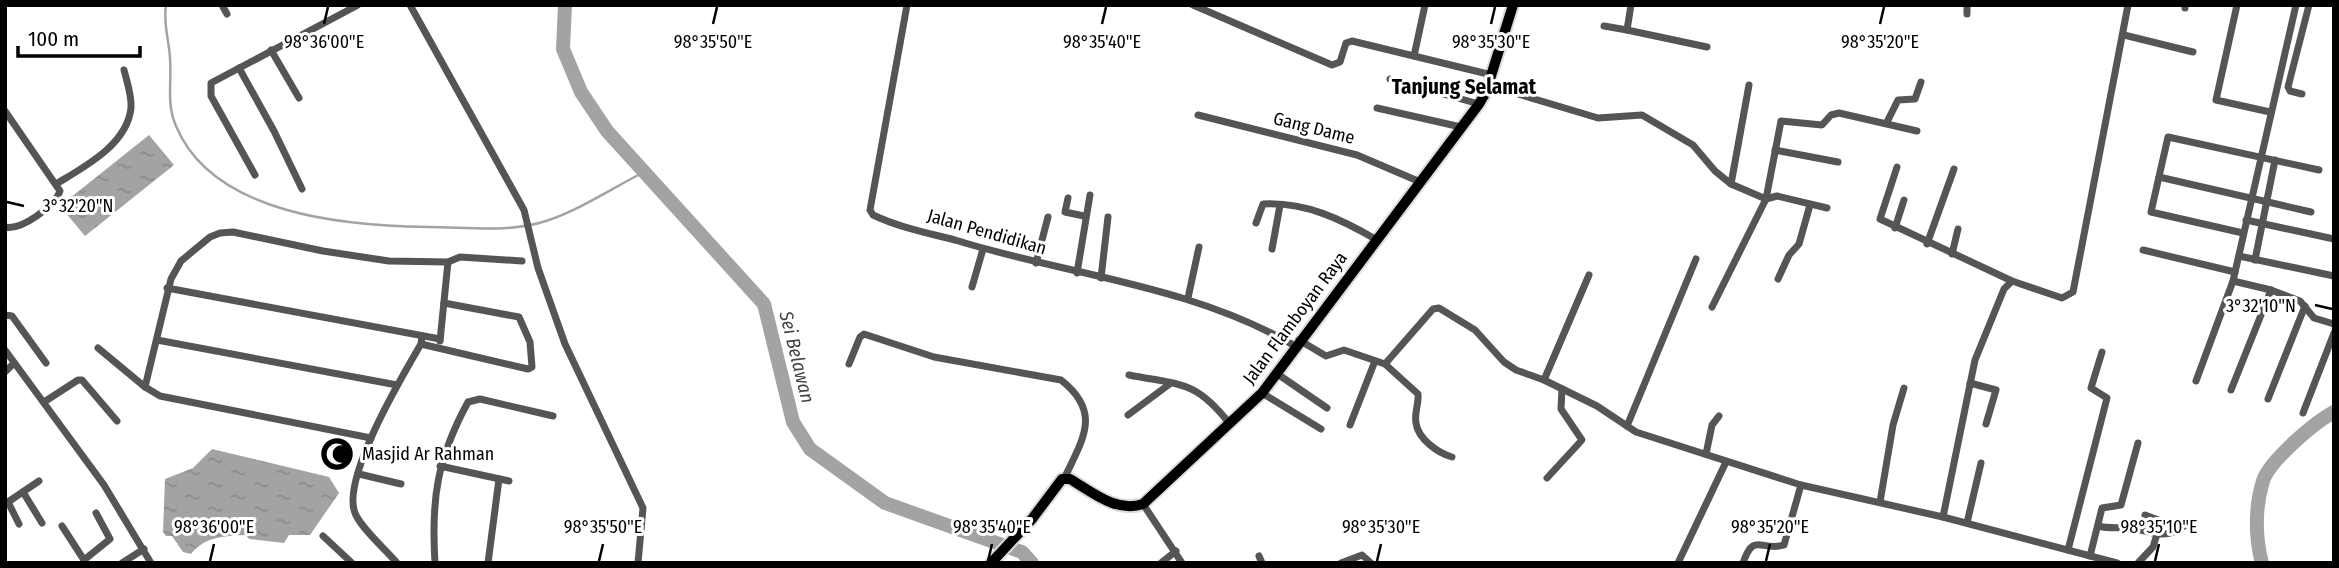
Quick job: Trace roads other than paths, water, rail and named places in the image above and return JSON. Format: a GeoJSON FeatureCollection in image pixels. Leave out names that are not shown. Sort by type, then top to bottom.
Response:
{"type":"FeatureCollection","features":[{"type":"Feature","properties":{"kind":"main road","name":"Jalan Flamboyan Raya"},"geometry":{"type":"LineString","coordinates":[[1143,504],[1262,393],[1418,181],[1479,104],[1490,80],[1513,5]]}},
{"type":"Feature","properties":{"kind":"main road"},"geometry":{"type":"LineString","coordinates":[[991,563],[1064,479],[1112,503],[1130,508],[1143,504]]}},
{"type":"Feature","properties":{"kind":"street"},"geometry":{"type":"LineString","coordinates":[[222,5],[228,14]]}},
{"type":"Feature","properties":{"kind":"street"},"geometry":{"type":"LineString","coordinates":[[255,175],[209,89],[216,80],[358,5]]}},
{"type":"Feature","properties":{"kind":"street"},"geometry":{"type":"LineString","coordinates":[[410,5],[524,210],[565,344],[608,440],[643,508],[638,563]]}},
{"type":"Feature","properties":{"kind":"street","name":"Jalan Pendidikan"},"geometry":{"type":"LineString","coordinates":[[907,5],[870,210],[880,218],[1036,263],[1188,298],[1261,326],[1326,356],[1344,350],[1385,364]]}},
{"type":"Feature","properties":{"kind":"street"},"geometry":{"type":"LineString","coordinates":[[1193,5],[1332,65],[1340,62],[1348,41],[1414,55],[1598,118],[1642,114],[1693,145],[1731,184],[1766,199],[1777,196],[1827,208]]}},
{"type":"Feature","properties":{"kind":"street"},"geometry":{"type":"LineString","coordinates":[[1414,55],[1425,5]]}},
{"type":"Feature","properties":{"kind":"street"},"geometry":{"type":"LineString","coordinates":[[1627,30],[1631,5]]}},
{"type":"Feature","properties":{"kind":"street"},"geometry":{"type":"LineString","coordinates":[[1897,167],[1879,217],[1927,244],[2012,281],[2063,298],[2073,292],[2129,5]]}},
{"type":"Feature","properties":{"kind":"street"},"geometry":{"type":"LineString","coordinates":[[2238,5],[2216,100],[2270,112]]}},
{"type":"Feature","properties":{"kind":"street"},"geometry":{"type":"LineString","coordinates":[[2196,381],[2233,281],[2296,5]]}},
{"type":"Feature","properties":{"kind":"street"},"geometry":{"type":"LineString","coordinates":[[2302,94],[2290,91],[2288,87],[2309,5]]}},
{"type":"Feature","properties":{"kind":"street"},"geometry":{"type":"LineString","coordinates":[[1604,26],[1707,47]]}},
{"type":"Feature","properties":{"kind":"street"},"geometry":{"type":"LineString","coordinates":[[2124,35],[2193,52]]}},
{"type":"Feature","properties":{"kind":"street"},"geometry":{"type":"LineString","coordinates":[[271,50],[299,98]]}},
{"type":"Feature","properties":{"kind":"street"},"geometry":{"type":"LineString","coordinates":[[239,68],[271,124],[302,189]]}},
{"type":"Feature","properties":{"kind":"street"},"geometry":{"type":"LineString","coordinates":[[56,184],[102,154],[125,125],[131,105],[124,70]]}},
{"type":"Feature","properties":{"kind":"street"},"geometry":{"type":"LineString","coordinates":[[1390,79],[1479,104]]}},
{"type":"Feature","properties":{"kind":"street"},"geometry":{"type":"LineString","coordinates":[[1887,122],[1898,100],[1915,99],[1921,82]]}},
{"type":"Feature","properties":{"kind":"street"},"geometry":{"type":"LineString","coordinates":[[1731,184],[1749,85]]}},
{"type":"Feature","properties":{"kind":"street"},"geometry":{"type":"LineString","coordinates":[[1377,108],[1461,127]]}},
{"type":"Feature","properties":{"kind":"street"},"geometry":{"type":"LineString","coordinates":[[5,111],[60,191],[56,200],[22,225],[5,228]]}},
{"type":"Feature","properties":{"kind":"street"},"geometry":{"type":"LineString","coordinates":[[1712,307],[1766,199],[1779,125],[1786,119],[1822,125],[1831,115],[1839,113],[1917,131]]}},
{"type":"Feature","properties":{"kind":"street","name":"Gang Dame"},"geometry":{"type":"LineString","coordinates":[[1198,115],[1357,155],[1418,181]]}},
{"type":"Feature","properties":{"kind":"street"},"geometry":{"type":"LineString","coordinates":[[2243,233],[2151,212],[2168,137],[2319,170]]}},
{"type":"Feature","properties":{"kind":"street"},"geometry":{"type":"LineString","coordinates":[[1775,150],[1838,162]]}},
{"type":"Feature","properties":{"kind":"street"},"geometry":{"type":"LineString","coordinates":[[2255,260],[2275,160]]}},
{"type":"Feature","properties":{"kind":"street"},"geometry":{"type":"LineString","coordinates":[[1927,244],[1954,169]]}},
{"type":"Feature","properties":{"kind":"street"},"geometry":{"type":"LineString","coordinates":[[2159,177],[2311,212]]}},
{"type":"Feature","properties":{"kind":"street"},"geometry":{"type":"LineString","coordinates":[[1077,273],[1085,230],[1084,216],[1090,195]]}},
{"type":"Feature","properties":{"kind":"street"},"geometry":{"type":"LineString","coordinates":[[1068,198],[1065,212],[1084,216]]}},
{"type":"Feature","properties":{"kind":"street"},"geometry":{"type":"LineString","coordinates":[[1895,228],[1904,201]]}},
{"type":"Feature","properties":{"kind":"street"},"geometry":{"type":"LineString","coordinates":[[1256,223],[1263,204],[1280,205],[1333,215],[1377,240]]}},
{"type":"Feature","properties":{"kind":"street"},"geometry":{"type":"LineString","coordinates":[[1272,250],[1280,205]]}},
{"type":"Feature","properties":{"kind":"street"},"geometry":{"type":"LineString","coordinates":[[1778,279],[1789,255],[1799,244],[1810,205]]}},
{"type":"Feature","properties":{"kind":"street"},"geometry":{"type":"LineString","coordinates":[[1036,263],[1048,217]]}},
{"type":"Feature","properties":{"kind":"street"},"geometry":{"type":"LineString","coordinates":[[1101,278],[1108,217]]}},
{"type":"Feature","properties":{"kind":"street"},"geometry":{"type":"LineString","coordinates":[[2246,220],[2334,239]]}},
{"type":"Feature","properties":{"kind":"street"},"geometry":{"type":"LineString","coordinates":[[1952,254],[1958,229]]}},
{"type":"Feature","properties":{"kind":"street"},"geometry":{"type":"LineString","coordinates":[[145,387],[167,288],[181,261],[210,237],[220,233],[233,232],[323,251],[389,261],[448,262],[460,257],[522,261]]}},
{"type":"Feature","properties":{"kind":"street"},"geometry":{"type":"LineString","coordinates":[[1188,298],[1199,247]]}},
{"type":"Feature","properties":{"kind":"street"},"geometry":{"type":"LineString","coordinates":[[972,287],[983,249]]}},
{"type":"Feature","properties":{"kind":"street"},"geometry":{"type":"LineString","coordinates":[[2143,250],[2235,272]]}},
{"type":"Feature","properties":{"kind":"street"},"geometry":{"type":"LineString","coordinates":[[2239,256],[2334,276]]}},
{"type":"Feature","properties":{"kind":"street"},"geometry":{"type":"LineString","coordinates":[[1627,426],[1696,259]]}},
{"type":"Feature","properties":{"kind":"street"},"geometry":{"type":"LineString","coordinates":[[440,343],[448,262]]}},
{"type":"Feature","properties":{"kind":"street"},"geometry":{"type":"LineString","coordinates":[[1544,380],[1589,275]]}},
{"type":"Feature","properties":{"kind":"street"},"geometry":{"type":"LineString","coordinates":[[1943,517],[1975,360],[2004,289],[2012,281]]}},
{"type":"Feature","properties":{"kind":"street"},"geometry":{"type":"LineString","coordinates":[[2233,281],[2300,300],[2314,318],[2334,324]]}},
{"type":"Feature","properties":{"kind":"street"},"geometry":{"type":"LineString","coordinates":[[167,288],[440,343],[528,369],[534,364],[530,342],[519,317],[444,303]]}},
{"type":"Feature","properties":{"kind":"street"},"geometry":{"type":"LineString","coordinates":[[2231,390],[2271,290]]}},
{"type":"Feature","properties":{"kind":"street"},"geometry":{"type":"LineString","coordinates":[[2268,399],[2305,306]]}},
{"type":"Feature","properties":{"kind":"street"},"geometry":{"type":"LineString","coordinates":[[1452,457],[1440,453],[1421,432],[1416,421],[1418,394],[1385,364],[1433,309],[1439,308],[1475,330],[1504,362],[1516,370],[1544,380],[1597,406],[1627,426],[1650,437],[1801,485],[1943,517],[2118,563]]}},
{"type":"Feature","properties":{"kind":"street"},"geometry":{"type":"LineString","coordinates":[[5,315],[12,316],[46,363]]}},
{"type":"Feature","properties":{"kind":"street"},"geometry":{"type":"LineString","coordinates":[[2302,413],[2334,333]]}},
{"type":"Feature","properties":{"kind":"street"},"geometry":{"type":"LineString","coordinates":[[849,364],[860,337],[864,334],[934,356],[1061,380],[1082,402],[1086,423],[1082,441],[1064,479]]}},
{"type":"Feature","properties":{"kind":"street"},"geometry":{"type":"LineString","coordinates":[[157,340],[397,385]]}},
{"type":"Feature","properties":{"kind":"street"},"geometry":{"type":"LineString","coordinates":[[397,563],[354,512],[353,499],[371,438],[422,340]]}},
{"type":"Feature","properties":{"kind":"street"},"geometry":{"type":"LineString","coordinates":[[98,348],[160,396],[371,438]]}},
{"type":"Feature","properties":{"kind":"street"},"geometry":{"type":"LineString","coordinates":[[5,350],[104,485],[152,563]]}},
{"type":"Feature","properties":{"kind":"street"},"geometry":{"type":"LineString","coordinates":[[2068,550],[2107,398],[2091,388],[2102,352]]}},
{"type":"Feature","properties":{"kind":"street"},"geometry":{"type":"LineString","coordinates":[[1350,425],[1375,361]]}},
{"type":"Feature","properties":{"kind":"street"},"geometry":{"type":"LineString","coordinates":[[5,372],[14,363]]}},
{"type":"Feature","properties":{"kind":"street"},"geometry":{"type":"LineString","coordinates":[[1276,373],[1327,408]]}},
{"type":"Feature","properties":{"kind":"street"},"geometry":{"type":"LineString","coordinates":[[1129,375],[1171,383],[1205,394],[1229,423]]}},
{"type":"Feature","properties":{"kind":"street"},"geometry":{"type":"LineString","coordinates":[[44,402],[82,380],[117,421]]}},
{"type":"Feature","properties":{"kind":"street"},"geometry":{"type":"LineString","coordinates":[[1128,415],[1171,383]]}},
{"type":"Feature","properties":{"kind":"street"},"geometry":{"type":"LineString","coordinates":[[1970,383],[1996,390],[1986,424]]}},
{"type":"Feature","properties":{"kind":"street"},"geometry":{"type":"LineString","coordinates":[[1880,502],[1893,425],[1904,388]]}},
{"type":"Feature","properties":{"kind":"street"},"geometry":{"type":"LineString","coordinates":[[1547,478],[1582,440],[1560,409],[1562,389]]}},
{"type":"Feature","properties":{"kind":"street"},"geometry":{"type":"LineString","coordinates":[[1262,393],[1321,429]]}},
{"type":"Feature","properties":{"kind":"street"},"geometry":{"type":"LineString","coordinates":[[435,563],[433,524],[440,466],[458,419],[468,402],[474,398],[553,416]]}},
{"type":"Feature","properties":{"kind":"street"},"geometry":{"type":"LineString","coordinates":[[1706,454],[1712,425],[1719,416]]}},
{"type":"Feature","properties":{"kind":"street"},"geometry":{"type":"LineString","coordinates":[[2090,556],[2104,506],[2121,505],[2138,443]]}},
{"type":"Feature","properties":{"kind":"street"},"geometry":{"type":"LineString","coordinates":[[1678,563],[1726,462]]}},
{"type":"Feature","properties":{"kind":"street"},"geometry":{"type":"LineString","coordinates":[[1967,523],[1981,463]]}},
{"type":"Feature","properties":{"kind":"street"},"geometry":{"type":"LineString","coordinates":[[440,466],[509,481]]}},
{"type":"Feature","properties":{"kind":"street"},"geometry":{"type":"LineString","coordinates":[[359,474],[401,484]]}},
{"type":"Feature","properties":{"kind":"street"},"geometry":{"type":"LineString","coordinates":[[488,563],[499,479]]}},
{"type":"Feature","properties":{"kind":"street"},"geometry":{"type":"LineString","coordinates":[[19,524],[6,503],[39,481]]}},
{"type":"Feature","properties":{"kind":"street"},"geometry":{"type":"LineString","coordinates":[[1743,563],[1748,549],[1754,544],[1784,545],[1801,485]]}},
{"type":"Feature","properties":{"kind":"street"},"geometry":{"type":"LineString","coordinates":[[23,492],[43,523]]}},
{"type":"Feature","properties":{"kind":"street"},"geometry":{"type":"LineString","coordinates":[[1143,504],[1182,563]]}},
{"type":"Feature","properties":{"kind":"street"},"geometry":{"type":"LineString","coordinates":[[62,526],[84,561],[110,540],[96,513]]}},
{"type":"Feature","properties":{"kind":"street"},"geometry":{"type":"LineString","coordinates":[[2138,563],[2153,547],[2160,519],[2145,516]]}},
{"type":"Feature","properties":{"kind":"street"},"geometry":{"type":"LineString","coordinates":[[2098,526],[2130,528],[2156,536],[2169,535],[2184,526]]}},
{"type":"Feature","properties":{"kind":"street"},"geometry":{"type":"LineString","coordinates":[[323,536],[352,563]]}},
{"type":"Feature","properties":{"kind":"street"},"geometry":{"type":"LineString","coordinates":[[122,563],[144,549]]}},
{"type":"Feature","properties":{"kind":"street"},"geometry":{"type":"LineString","coordinates":[[1161,563],[1175,551]]}},
{"type":"Feature","properties":{"kind":"street"},"geometry":{"type":"LineString","coordinates":[[1341,563],[1362,555],[1371,563]]}},
{"type":"Feature","properties":{"kind":"water"},"geometry":{"type":"Polygon","coordinates":[[[149,135],[174,165],[85,236],[60,206],[149,135]]]}},
{"type":"Feature","properties":{"kind":"water"},"geometry":{"type":"Polygon","coordinates":[[[212,449],[329,477],[339,493],[310,535],[289,535],[284,543],[249,539],[246,535],[224,537],[209,540],[191,554],[183,552],[172,536],[166,536],[163,532],[165,479],[193,468],[212,449]]]}},
{"type":"Feature","properties":{"kind":"waterway"},"geometry":{"type":"LineString","coordinates":[[166,5],[170,101],[176,126],[194,156],[219,179],[250,197],[285,210],[322,218],[396,226],[518,227],[546,221],[571,211],[646,171]]}},
{"type":"Feature","properties":{"kind":"waterway","name":"Sei Belawan"},"geometry":{"type":"LineString","coordinates":[[565,5],[563,49],[581,92],[607,131],[764,304],[793,422],[810,449],[885,503],[1022,552],[1032,563]]}},
{"type":"Feature","properties":{"kind":"waterway"},"geometry":{"type":"LineString","coordinates":[[2262,563],[2257,522],[2263,481],[2274,463],[2294,443],[2334,412]]}},
{"type":"Feature","properties":{"kind":"place","name":"Masjid Ar Rahman"},"geometry":{"type":"Point","coordinates":[337,454]}},
{"type":"Feature","properties":{"kind":"district","name":"Tanjung Selamat"},"geometry":{"type":"Point","coordinates":[1464,87]}}]}
